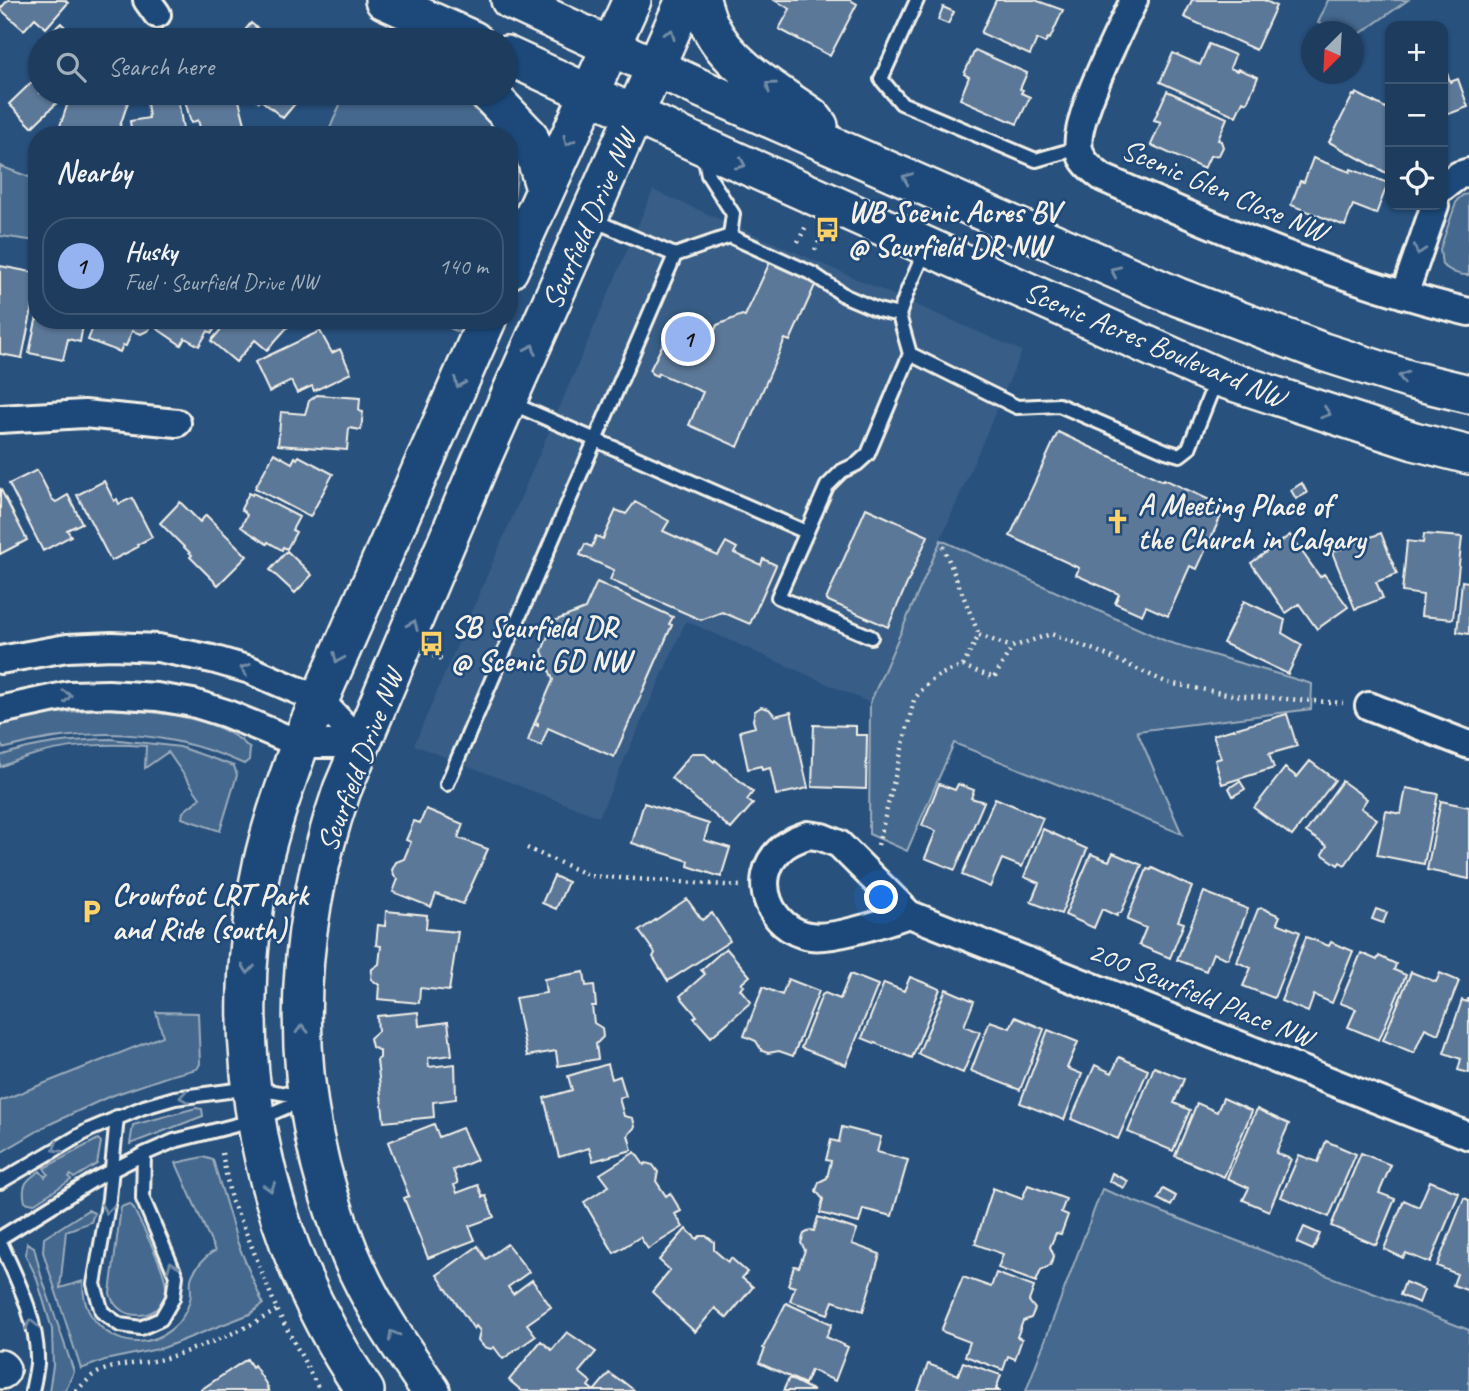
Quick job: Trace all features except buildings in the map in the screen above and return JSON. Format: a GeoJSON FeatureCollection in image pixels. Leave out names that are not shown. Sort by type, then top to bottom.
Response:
{"type":"FeatureCollection","features":[{"type":"Feature","properties":{"kind":"street"},"geometry":{"type":"LineString","coordinates":[[368,0],[408,28]]}},
{"type":"Feature","properties":{"kind":"street"},"geometry":{"type":"LineString","coordinates":[[384,0],[446,28]]}},
{"type":"Feature","properties":{"kind":"street","name":"Scenic Acres Boulevard NW"},"geometry":{"type":"LineString","coordinates":[[510,0],[1127,276],[1251,326],[1411,380],[1469,394]]}},
{"type":"Feature","properties":{"kind":"street","name":"Scurfield Drive NW"},"geometry":{"type":"LineString","coordinates":[[518,250],[632,0]]}},
{"type":"Feature","properties":{"kind":"street","name":"Scurfield Drive NW"},"geometry":{"type":"LineString","coordinates":[[431,1391],[401,1348],[351,1255],[322,1167],[308,1097],[301,1029],[308,917],[330,823],[361,744],[508,401],[685,0]]}},
{"type":"Feature","properties":{"kind":"street"},"geometry":{"type":"LineString","coordinates":[[701,0],[710,27],[724,48],[746,68],[812,117],[838,148]]}},
{"type":"Feature","properties":{"kind":"street","name":"Scenic Glen Close NW"},"geometry":{"type":"LineString","coordinates":[[1134,0],[1084,109],[1078,148],[1086,165],[1103,178],[1230,233],[1404,295],[1469,313]]}},
{"type":"Feature","properties":{"kind":"street","name":"Scenic Acres Boulevard NW"},"geometry":{"type":"LineString","coordinates":[[518,60],[1218,377],[1414,441],[1469,455]]}},
{"type":"Feature","properties":{"kind":"street"},"geometry":{"type":"LineString","coordinates":[[499,105],[529,136],[545,189]]}},
{"type":"Feature","properties":{"kind":"street"},"geometry":{"type":"LineString","coordinates":[[1448,183],[1459,174],[1469,172]]}},
{"type":"Feature","properties":{"kind":"street"},"geometry":{"type":"LineString","coordinates":[[1404,295],[1433,210]]}},
{"type":"Feature","properties":{"kind":"street","name":"Scurfield Drive NW"},"geometry":{"type":"LineString","coordinates":[[365,1391],[323,1323],[282,1227],[266,1171],[254,1104],[246,1012],[250,937],[262,864],[300,744],[483,329]]}},
{"type":"Feature","properties":{"kind":"street"},"geometry":{"type":"LineString","coordinates":[[0,419],[84,414],[177,423]]}},
{"type":"Feature","properties":{"kind":"street"},"geometry":{"type":"LineString","coordinates":[[1414,441],[1448,468],[1469,477]]}},
{"type":"Feature","properties":{"kind":"street"},"geometry":{"type":"LineString","coordinates":[[0,660],[67,648],[112,646],[158,648],[212,659],[250,670],[320,700],[361,744]]}},
{"type":"Feature","properties":{"kind":"street"},"geometry":{"type":"LineString","coordinates":[[0,710],[69,695],[158,697],[193,703],[225,713],[300,744],[361,744]]}},
{"type":"Feature","properties":{"kind":"street"},"geometry":{"type":"LineString","coordinates":[[1369,706],[1469,745]]}},
{"type":"Feature","properties":{"kind":"street","name":"200 Scurfield Place NW"},"geometry":{"type":"LineString","coordinates":[[765,887],[765,875],[777,852],[791,841],[808,835],[822,837],[839,844],[909,914],[1469,1136]]}},
{"type":"Feature","properties":{"kind":"street"},"geometry":{"type":"LineString","coordinates":[[765,887],[771,910],[782,924],[795,932],[812,937],[866,928],[909,914]]}},
{"type":"Feature","properties":{"kind":"lane"},"geometry":{"type":"LineString","coordinates":[[917,0],[881,79],[901,103],[1036,160],[1078,148]]}},
{"type":"Feature","properties":{"kind":"lane"},"geometry":{"type":"LineString","coordinates":[[703,146],[708,175],[733,214],[730,236]]}},
{"type":"Feature","properties":{"kind":"lane"},"geometry":{"type":"LineString","coordinates":[[589,218],[675,255],[730,236],[813,274],[845,296],[878,310],[899,315]]}},
{"type":"Feature","properties":{"kind":"lane"},"geometry":{"type":"LineString","coordinates":[[871,637],[778,597],[827,486],[842,471],[857,464],[868,454],[910,354],[899,315],[927,247]]}},
{"type":"Feature","properties":{"kind":"lane"},"geometry":{"type":"LineString","coordinates":[[447,784],[675,255]]}},
{"type":"Feature","properties":{"kind":"lane"},"geometry":{"type":"LineString","coordinates":[[910,354],[1017,407],[1059,405],[1180,455],[1189,448],[1218,377]]}},
{"type":"Feature","properties":{"kind":"lane"},"geometry":{"type":"LineString","coordinates":[[508,401],[806,532]]}},
{"type":"Feature","properties":{"kind":"lane"},"geometry":{"type":"LineString","coordinates":[[32,1391],[37,1362],[32,1324],[0,1240],[111,1170],[144,1154],[254,1104],[308,1097]]}},
{"type":"Feature","properties":{"kind":"lane"},"geometry":{"type":"LineString","coordinates":[[0,1182],[62,1145],[117,1117],[175,1098],[254,1104],[308,1097]]}},
{"type":"Feature","properties":{"kind":"lane"},"geometry":{"type":"LineString","coordinates":[[117,1117],[109,1199],[94,1284],[102,1312],[120,1325],[141,1328],[161,1318],[173,1298],[176,1276],[143,1199],[144,1154]]}},
{"type":"Feature","properties":{"kind":"lane"},"geometry":{"type":"LineString","coordinates":[[0,1359],[0,1382]]}},
{"type":"Feature","properties":{"kind":"path"},"geometry":{"type":"LineString","coordinates":[[798,242],[807,222]]}},
{"type":"Feature","properties":{"kind":"path"},"geometry":{"type":"LineString","coordinates":[[943,546],[979,635],[1012,647],[1051,634],[1168,683],[1231,695],[1369,706]]}},
{"type":"Feature","properties":{"kind":"path"},"geometry":{"type":"LineString","coordinates":[[963,666],[979,635]]}},
{"type":"Feature","properties":{"kind":"path"},"geometry":{"type":"LineString","coordinates":[[864,869],[876,856],[901,746],[915,700],[926,683],[942,673],[963,666],[994,678],[1012,647]]}},
{"type":"Feature","properties":{"kind":"path"},"geometry":{"type":"LineString","coordinates":[[527,848],[590,876],[765,887]]}},
{"type":"Feature","properties":{"kind":"path"},"geometry":{"type":"LineString","coordinates":[[76,1391],[94,1375],[114,1367],[170,1357],[277,1310]]}},
{"type":"Feature","properties":{"kind":"shaded area"},"geometry":{"type":"Polygon","coordinates":[[[1328,0],[1408,0],[1364,31],[1364,21],[1319,21],[1328,0]]]}},
{"type":"Feature","properties":{"kind":"shaded area"},"geometry":{"type":"Polygon","coordinates":[[[340,105],[470,105],[494,126],[331,126],[340,105]]]}},
{"type":"Feature","properties":{"kind":"shaded area"},"geometry":{"type":"Polygon","coordinates":[[[0,166],[28,177],[28,240],[0,236],[0,166]]]}},
{"type":"Feature","properties":{"kind":"shaded area"},"geometry":{"type":"Polygon","coordinates":[[[653,190],[1022,351],[870,703],[686,621],[599,817],[414,745],[653,190]]]}},
{"type":"Feature","properties":{"kind":"shaded area"},"geometry":{"type":"Polygon","coordinates":[[[1469,194],[1469,275],[1465,275],[1455,273],[1442,265],[1440,249],[1457,200],[1469,194]]]}},
{"type":"Feature","properties":{"kind":"shaded area"},"geometry":{"type":"Polygon","coordinates":[[[452,329],[464,329],[462,334],[452,329]]]}},
{"type":"Feature","properties":{"kind":"shaded area"},"geometry":{"type":"Polygon","coordinates":[[[941,540],[1168,642],[1312,684],[1311,709],[1137,731],[1182,834],[954,743],[907,851],[869,834],[870,703],[941,540]]]}},
{"type":"Feature","properties":{"kind":"shaded area"},"geometry":{"type":"Polygon","coordinates":[[[98,709],[157,713],[200,721],[237,737],[250,749],[249,760],[244,764],[186,744],[126,735],[67,736],[6,748],[0,743],[0,724],[48,714],[98,709]]]}},
{"type":"Feature","properties":{"kind":"shaded area"},"geometry":{"type":"Polygon","coordinates":[[[111,739],[180,747],[234,766],[237,775],[220,831],[182,818],[183,812],[200,798],[168,752],[145,768],[146,746],[90,745],[35,754],[0,767],[0,756],[27,748],[69,741],[111,739]]]}},
{"type":"Feature","properties":{"kind":"shaded area"},"geometry":{"type":"Polygon","coordinates":[[[156,1012],[198,1013],[200,1064],[197,1069],[108,1097],[48,1125],[0,1153],[0,1101],[163,1036],[156,1012]]]}},
{"type":"Feature","properties":{"kind":"shaded area"},"geometry":{"type":"Polygon","coordinates":[[[196,1108],[202,1109],[203,1116],[130,1144],[133,1125],[196,1108]]]}},
{"type":"Feature","properties":{"kind":"shaded area"},"geometry":{"type":"Polygon","coordinates":[[[98,1139],[101,1142],[97,1164],[74,1178],[71,1175],[71,1180],[33,1204],[25,1202],[24,1187],[31,1177],[40,1171],[45,1177],[48,1174],[44,1168],[98,1139]]]}},
{"type":"Feature","properties":{"kind":"shaded area"},"geometry":{"type":"Polygon","coordinates":[[[203,1157],[213,1160],[238,1244],[263,1304],[250,1314],[163,1348],[105,1360],[81,1369],[43,1252],[44,1238],[88,1210],[94,1213],[91,1222],[66,1231],[60,1288],[83,1281],[88,1310],[103,1329],[117,1338],[138,1342],[163,1335],[183,1317],[190,1300],[192,1275],[204,1259],[215,1251],[176,1163],[203,1157]]]}},
{"type":"Feature","properties":{"kind":"shaded area"},"geometry":{"type":"Polygon","coordinates":[[[1102,1189],[1469,1330],[1469,1391],[1026,1391],[1102,1189]]]}},
{"type":"Feature","properties":{"kind":"shaded area"},"geometry":{"type":"Polygon","coordinates":[[[129,1204],[133,1207],[158,1260],[166,1289],[157,1308],[140,1315],[121,1310],[110,1293],[121,1207],[129,1204]]]}},
{"type":"Feature","properties":{"kind":"shaded area"},"geometry":{"type":"Polygon","coordinates":[[[27,1243],[34,1247],[74,1372],[65,1391],[49,1391],[53,1366],[52,1329],[36,1276],[26,1256],[27,1243]]]}},
{"type":"Feature","properties":{"kind":"place","name":"WB Scenic Acres BV @ Scurfield DR NW"},"geometry":{"type":"Point","coordinates":[828,229]}},
{"type":"Feature","properties":{"kind":"place","name":"Husky"},"geometry":{"type":"Point","coordinates":[688,339]}},
{"type":"Feature","properties":{"kind":"place","name":"A Meeting Place of the Church in Calgary"},"geometry":{"type":"Point","coordinates":[1118,522]}},
{"type":"Feature","properties":{"kind":"place","name":"SB Scurfield DR @ Scenic GD NW"},"geometry":{"type":"Point","coordinates":[431,644]}},
{"type":"Feature","properties":{"kind":"place","name":"Crowfoot LRT Park and Ride (south)"},"geometry":{"type":"Point","coordinates":[92,912]}}]}
